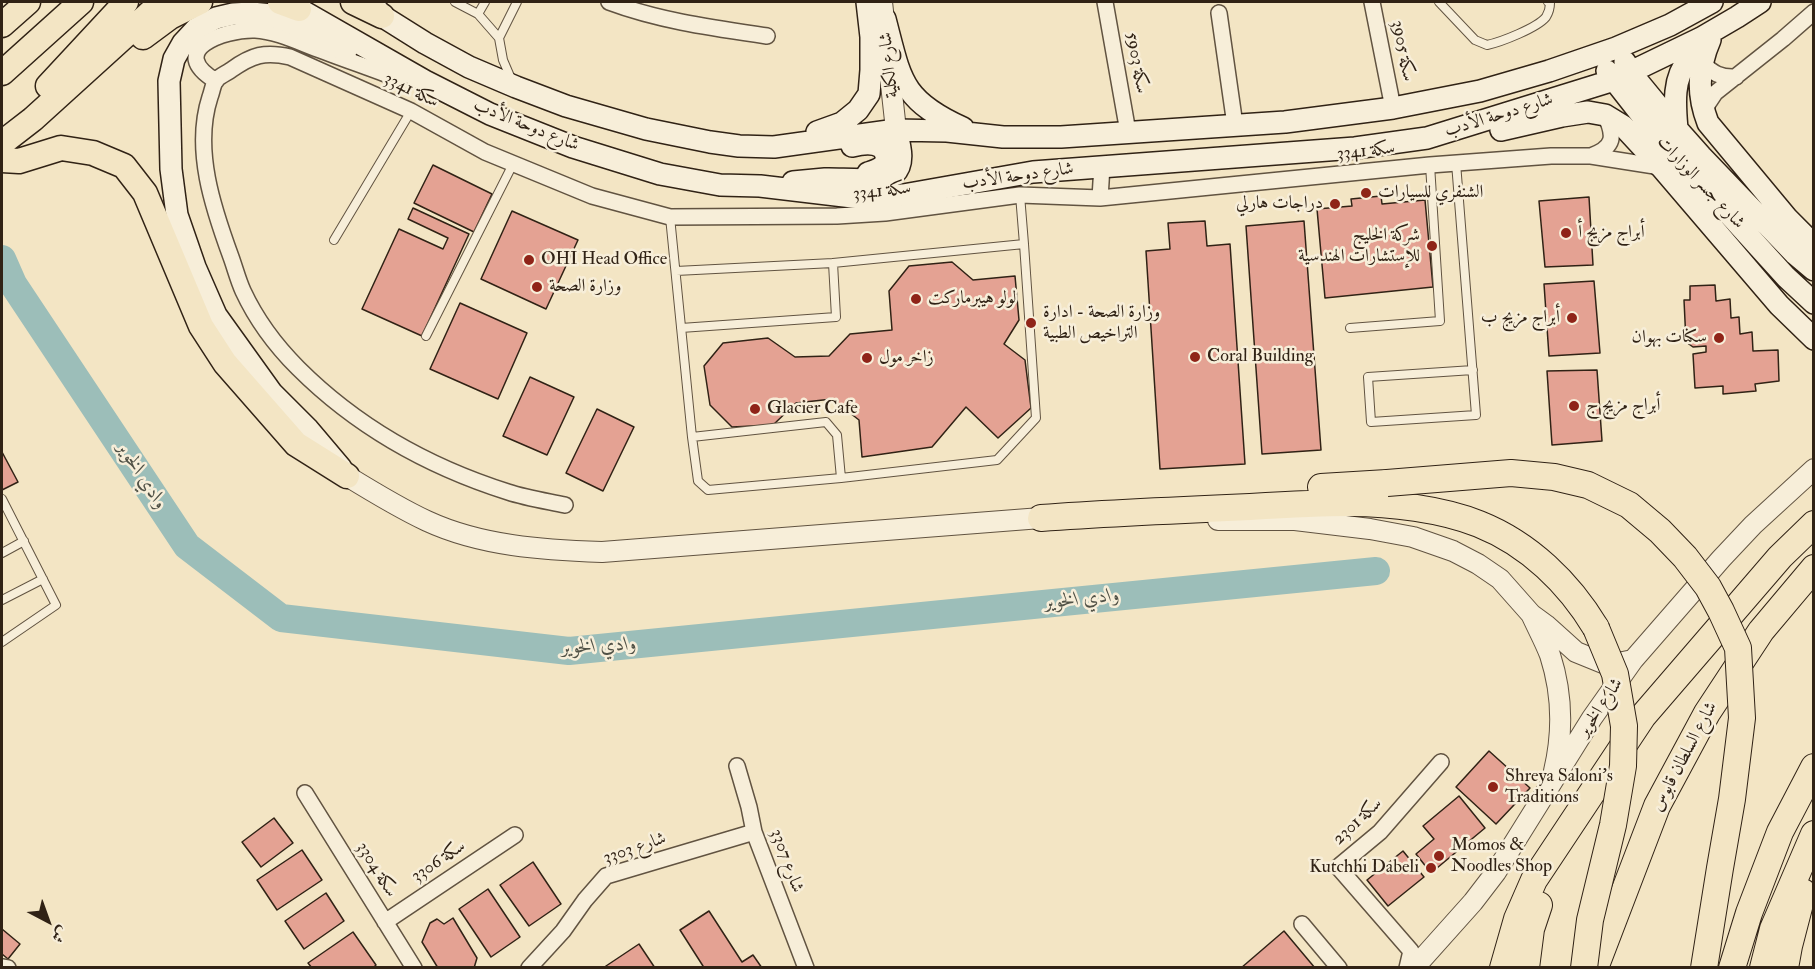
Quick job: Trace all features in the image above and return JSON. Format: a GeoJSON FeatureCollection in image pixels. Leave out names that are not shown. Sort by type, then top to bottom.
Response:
{"type":"FeatureCollection","features":[{"type":"Feature","properties":{"kind":"highway"},"geometry":{"type":"LineString","coordinates":[[1041,518],[1094,507],[1151,500],[1511,473],[1554,477],[1588,485],[1629,505],[1660,531],[1685,557],[1708,587],[1737,648],[1742,718],[1732,799],[1704,968]]}},
{"type":"Feature","properties":{"kind":"highway"},"geometry":{"type":"LineString","coordinates":[[1041,518],[1138,511],[1350,503],[1399,506],[1448,515],[1479,524],[1516,544],[1545,566],[1584,608],[1596,628],[1615,674],[1624,726],[1623,766],[1613,825],[1590,920],[1584,968]]}},
{"type":"Feature","properties":{"kind":"highway"},"geometry":{"type":"LineString","coordinates":[[1503,968],[1517,919],[1534,880],[1643,716],[1780,557],[1814,524]]}},
{"type":"Feature","properties":{"kind":"highway","name":"شارع السلطان قابوس"},"geometry":{"type":"LineString","coordinates":[[1595,968],[1657,806],[1707,713],[1761,631],[1814,568]]}},
{"type":"Feature","properties":{"kind":"highway"},"geometry":{"type":"LineString","coordinates":[[1732,968],[1749,913],[1780,832],[1814,767]]}},
{"type":"Feature","properties":{"kind":"highway"},"geometry":{"type":"LineString","coordinates":[[1763,968],[1773,929],[1814,834]]}},
{"type":"Feature","properties":{"kind":"highway"},"geometry":{"type":"LineString","coordinates":[[1526,968],[1531,929],[1558,845]]}},
{"type":"Feature","properties":{"kind":"highway"},"geometry":{"type":"LineString","coordinates":[[1785,968],[1814,857]]}},
{"type":"Feature","properties":{"kind":"highway"},"geometry":{"type":"LineString","coordinates":[[1531,929],[1539,968]]}},
{"type":"Feature","properties":{"kind":"main road"},"geometry":{"type":"LineString","coordinates":[[2,26],[28,2]]}},
{"type":"Feature","properties":{"kind":"main road"},"geometry":{"type":"LineString","coordinates":[[2,73],[81,2]]}},
{"type":"Feature","properties":{"kind":"main road"},"geometry":{"type":"LineString","coordinates":[[104,26],[119,2]]}},
{"type":"Feature","properties":{"kind":"main road"},"geometry":{"type":"LineString","coordinates":[[2,136],[126,2]]}},
{"type":"Feature","properties":{"kind":"main road"},"geometry":{"type":"LineString","coordinates":[[33,119],[162,2]]}},
{"type":"Feature","properties":{"kind":"main road"},"geometry":{"type":"LineString","coordinates":[[2,143],[170,17],[200,2]]}},
{"type":"Feature","properties":{"kind":"main road"},"geometry":{"type":"LineString","coordinates":[[353,2],[380,9]]}},
{"type":"Feature","properties":{"kind":"main road"},"geometry":{"type":"LineString","coordinates":[[774,147],[842,123],[858,110],[868,94],[871,70],[871,37],[867,2]]}},
{"type":"Feature","properties":{"kind":"main road","name":"شارع دوحة الأدب"},"geometry":{"type":"LineString","coordinates":[[380,9],[425,43],[460,62],[566,106],[646,129],[739,146],[774,147],[896,130],[1003,137],[1061,137],[1285,122],[1393,108],[1480,91],[1596,55],[1670,25],[1712,2]]}},
{"type":"Feature","properties":{"kind":"main road","name":"شارع دوحة الأدب"},"geometry":{"type":"LineString","coordinates":[[289,4],[425,81],[490,114],[595,154],[660,174],[720,185],[760,186],[861,198],[903,195],[1033,172],[1355,148],[1427,138],[1622,76],[1701,38],[1760,2]]}},
{"type":"Feature","properties":{"kind":"main road"},"geometry":{"type":"LineString","coordinates":[[883,10],[898,71],[906,87],[918,102],[934,114],[977,135]]}},
{"type":"Feature","properties":{"kind":"main road"},"geometry":{"type":"LineString","coordinates":[[347,476],[308,429],[272,393],[216,315],[195,267],[177,215],[171,169],[169,81],[174,59],[183,43],[197,28],[216,18],[251,13],[272,15],[291,23],[399,79],[425,81]]}},
{"type":"Feature","properties":{"kind":"main road"},"geometry":{"type":"LineString","coordinates":[[1677,129],[1674,103],[1681,71],[1688,60],[1737,17]]}},
{"type":"Feature","properties":{"kind":"main road"},"geometry":{"type":"LineString","coordinates":[[1710,40],[1702,63],[1700,84],[1703,111],[1708,123],[1787,218],[1814,244]]}},
{"type":"Feature","properties":{"kind":"main road","name":"شارع جسر الوزارات"},"geometry":{"type":"LineString","coordinates":[[1616,48],[1622,76],[1658,136],[1786,277],[1814,303]]}},
{"type":"Feature","properties":{"kind":"main road","name":"شارع جسر الوزارات"},"geometry":{"type":"LineString","coordinates":[[1596,55],[1622,76],[1677,129],[1795,254],[1814,270]]}},
{"type":"Feature","properties":{"kind":"main road"},"geometry":{"type":"LineString","coordinates":[[1427,138],[1479,135],[1588,112],[1605,115],[1623,126],[1779,305],[1814,339]]}},
{"type":"Feature","properties":{"kind":"main road"},"geometry":{"type":"LineString","coordinates":[[760,186],[842,178],[883,178],[893,175],[899,166],[901,155],[896,130]]}},
{"type":"Feature","properties":{"kind":"main road"},"geometry":{"type":"LineString","coordinates":[[774,147],[805,151],[871,144],[880,147],[885,152],[884,165],[878,170],[842,178]]}},
{"type":"Feature","properties":{"kind":"main road"},"geometry":{"type":"LineString","coordinates":[[2,160],[19,161],[61,148],[93,153],[124,166],[145,193],[201,326],[225,363],[296,444],[347,476]]}},
{"type":"Feature","properties":{"kind":"street"},"geometry":{"type":"LineString","coordinates":[[609,2],[641,7],[693,26],[767,36]]}},
{"type":"Feature","properties":{"kind":"street","name":"سكة 5903"},"geometry":{"type":"LineString","coordinates":[[1105,2],[1128,132]]}},
{"type":"Feature","properties":{"kind":"street","name":"سكة 3905"},"geometry":{"type":"LineString","coordinates":[[1372,2],[1393,108]]}},
{"type":"Feature","properties":{"kind":"street","name":"شارع الكلية"},"geometry":{"type":"LineString","coordinates":[[883,10],[896,130]]}},
{"type":"Feature","properties":{"kind":"street"},"geometry":{"type":"LineString","coordinates":[[1703,111],[1715,93],[1814,12]]}},
{"type":"Feature","properties":{"kind":"street"},"geometry":{"type":"LineString","coordinates":[[1219,13],[1235,125]]}},
{"type":"Feature","properties":{"kind":"street","name":"سكة 3341"},"geometry":{"type":"LineString","coordinates":[[399,79],[286,37],[255,30],[211,38],[199,48],[196,59],[199,68],[216,81],[250,57],[276,53],[291,57],[411,111],[486,152],[592,196],[670,217],[837,216],[885,213],[1020,195],[1100,198],[1430,165],[1551,156],[1592,156],[1661,167]]}},
{"type":"Feature","properties":{"kind":"street"},"geometry":{"type":"LineString","coordinates":[[1702,63],[1712,72],[1723,77],[1736,77]]}},
{"type":"Feature","properties":{"kind":"street"},"geometry":{"type":"LineString","coordinates":[[216,81],[207,105],[204,139],[207,172],[218,223],[243,291],[280,349],[298,369],[373,431],[412,453],[456,474],[509,493],[565,505]]}},
{"type":"Feature","properties":{"kind":"street"},"geometry":{"type":"LineString","coordinates":[[1592,156],[1603,152],[1610,142],[1612,130],[1605,115]]}},
{"type":"Feature","properties":{"kind":"street"},"geometry":{"type":"LineString","coordinates":[[1100,198],[1102,166]]}},
{"type":"Feature","properties":{"kind":"street","name":"شارع الخوير"},"geometry":{"type":"LineString","coordinates":[[1414,968],[1473,902],[1496,872],[1593,718],[1633,660],[1753,525],[1814,469]]}},
{"type":"Feature","properties":{"kind":"street"},"geometry":{"type":"LineString","coordinates":[[347,476],[428,522],[472,537],[544,550],[602,552],[1041,518],[1095,524],[1295,520],[1380,531],[1413,537],[1443,547],[1478,564],[1500,579],[1531,614],[1585,657],[1608,665],[1633,660]]}},
{"type":"Feature","properties":{"kind":"street"},"geometry":{"type":"LineString","coordinates":[[1531,614],[1550,655],[1561,721],[1557,758],[1550,785]]}},
{"type":"Feature","properties":{"kind":"street","name":"سكة 2301"},"geometry":{"type":"LineString","coordinates":[[1407,968],[1411,951],[1338,867],[1380,832],[1441,762]]}},
{"type":"Feature","properties":{"kind":"street","name":"3307 شارع"},"geometry":{"type":"LineString","coordinates":[[737,766],[754,832],[806,968]]}},
{"type":"Feature","properties":{"kind":"street","name":"سكة 3304"},"geometry":{"type":"LineString","coordinates":[[305,793],[414,968]]}},
{"type":"Feature","properties":{"kind":"street","name":"3303 شارع"},"geometry":{"type":"LineString","coordinates":[[529,968],[563,931],[606,876],[754,832]]}},
{"type":"Feature","properties":{"kind":"street","name":"سكة 3306"},"geometry":{"type":"LineString","coordinates":[[385,922],[515,835]]}},
{"type":"Feature","properties":{"kind":"street"},"geometry":{"type":"LineString","coordinates":[[1302,924],[1339,968]]}},
{"type":"Feature","properties":{"kind":"street"},"geometry":{"type":"LineString","coordinates":[[2,967],[8,968]]}},
{"type":"Feature","properties":{"kind":"lane"},"geometry":{"type":"LineString","coordinates":[[455,2],[478,14],[499,38],[503,60],[516,87]]}},
{"type":"Feature","properties":{"kind":"lane"},"geometry":{"type":"LineString","coordinates":[[478,14],[484,2]]}},
{"type":"Feature","properties":{"kind":"lane"},"geometry":{"type":"LineString","coordinates":[[499,38],[517,2]]}},
{"type":"Feature","properties":{"kind":"lane"},"geometry":{"type":"LineString","coordinates":[[1439,2],[1475,40],[1486,45],[1504,41],[1544,19],[1550,11],[1548,2]]}},
{"type":"Feature","properties":{"kind":"lane"},"geometry":{"type":"LineString","coordinates":[[334,240],[411,111]]}},
{"type":"Feature","properties":{"kind":"lane"},"geometry":{"type":"LineString","coordinates":[[426,336],[514,162]]}},
{"type":"Feature","properties":{"kind":"lane"},"geometry":{"type":"LineString","coordinates":[[1456,163],[1473,370],[1476,415],[1371,422],[1368,377],[1473,370]]}},
{"type":"Feature","properties":{"kind":"lane"},"geometry":{"type":"LineString","coordinates":[[1350,328],[1440,321],[1430,165]]}},
{"type":"Feature","properties":{"kind":"lane"},"geometry":{"type":"LineString","coordinates":[[670,217],[698,481],[708,490],[997,460],[1036,418],[1020,195]]}},
{"type":"Feature","properties":{"kind":"lane"},"geometry":{"type":"LineString","coordinates":[[676,272],[833,262],[1024,244]]}},
{"type":"Feature","properties":{"kind":"lane"},"geometry":{"type":"LineString","coordinates":[[681,328],[836,317],[833,262]]}},
{"type":"Feature","properties":{"kind":"lane"},"geometry":{"type":"LineString","coordinates":[[692,437],[826,422],[837,435],[841,478]]}},
{"type":"Feature","properties":{"kind":"lane"},"geometry":{"type":"LineString","coordinates":[[2,499],[56,605],[2,642]]}},
{"type":"Feature","properties":{"kind":"lane"},"geometry":{"type":"LineString","coordinates":[[2,553],[24,541]]}},
{"type":"Feature","properties":{"kind":"lane"},"geometry":{"type":"LineString","coordinates":[[2,600],[43,579]]}},
{"type":"Feature","properties":{"kind":"building"},"geometry":{"type":"Polygon","coordinates":[[[433,165],[492,194],[474,232],[414,203],[433,165]]]}},
{"type":"Feature","properties":{"kind":"building"},"geometry":{"type":"Polygon","coordinates":[[[1381,196],[1382,204],[1425,200],[1433,287],[1325,298],[1317,209],[1352,206],[1351,199],[1381,196]]]}},
{"type":"Feature","properties":{"kind":"building","name":"أبراج مزيج أ"},"geometry":{"type":"Polygon","coordinates":[[[1589,197],[1593,265],[1545,267],[1539,201],[1589,197]]]}},
{"type":"Feature","properties":{"kind":"building"},"geometry":{"type":"Polygon","coordinates":[[[413,208],[469,234],[422,336],[362,309],[399,229],[443,249],[448,238],[408,219],[413,208]]]}},
{"type":"Feature","properties":{"kind":"building","name":"OHI Head Office"},"geometry":{"type":"Polygon","coordinates":[[[512,211],[578,240],[546,309],[481,279],[512,211]]]}},
{"type":"Feature","properties":{"kind":"building","name":"Coral Building"},"geometry":{"type":"Polygon","coordinates":[[[1205,221],[1207,246],[1230,244],[1245,464],[1160,469],[1146,251],[1170,249],[1168,223],[1205,221]]]}},
{"type":"Feature","properties":{"kind":"building"},"geometry":{"type":"Polygon","coordinates":[[[1304,221],[1321,450],[1262,454],[1246,226],[1304,221]]]}},
{"type":"Feature","properties":{"kind":"building","name":"زاخر مول"},"geometry":{"type":"Polygon","coordinates":[[[952,262],[973,280],[1015,276],[1019,320],[1004,344],[1025,360],[1031,408],[998,438],[966,407],[932,447],[862,457],[859,420],[832,399],[796,403],[773,425],[732,427],[710,405],[704,366],[723,343],[768,338],[795,357],[829,356],[850,334],[892,330],[889,291],[909,266],[952,262]]]}},
{"type":"Feature","properties":{"kind":"building","name":"أبراج مزيج ب"},"geometry":{"type":"Polygon","coordinates":[[[1594,281],[1600,353],[1549,356],[1544,284],[1594,281]]]}},
{"type":"Feature","properties":{"kind":"building","name":"سكنات بهوان"},"geometry":{"type":"Polygon","coordinates":[[[1715,285],[1716,301],[1730,299],[1731,318],[1739,317],[1740,334],[1752,332],[1753,351],[1778,350],[1779,381],[1755,384],[1756,391],[1723,394],[1723,386],[1695,388],[1693,354],[1706,352],[1706,346],[1693,347],[1686,342],[1684,300],[1690,300],[1690,286],[1715,285]]]}},
{"type":"Feature","properties":{"kind":"building"},"geometry":{"type":"Polygon","coordinates":[[[460,303],[527,333],[498,399],[430,369],[460,303]]]}},
{"type":"Feature","properties":{"kind":"building","name":"أبراج مزيج ج"},"geometry":{"type":"Polygon","coordinates":[[[1597,370],[1602,441],[1552,445],[1547,371],[1597,370]]]}},
{"type":"Feature","properties":{"kind":"building"},"geometry":{"type":"Polygon","coordinates":[[[530,377],[574,397],[547,455],[503,436],[530,377]]]}},
{"type":"Feature","properties":{"kind":"building"},"geometry":{"type":"Polygon","coordinates":[[[597,409],[634,427],[603,491],[566,473],[597,409]]]}},
{"type":"Feature","properties":{"kind":"building"},"geometry":{"type":"Polygon","coordinates":[[[2,452],[18,482],[2,490],[2,452]]]}},
{"type":"Feature","properties":{"kind":"building","name":"Shreya Saloni's Traditions"},"geometry":{"type":"Polygon","coordinates":[[[1489,751],[1530,788],[1496,824],[1456,787],[1489,751]]]}},
{"type":"Feature","properties":{"kind":"building"},"geometry":{"type":"Polygon","coordinates":[[[1459,796],[1485,828],[1431,873],[1416,854],[1434,839],[1423,826],[1459,796]]]}},
{"type":"Feature","properties":{"kind":"building"},"geometry":{"type":"Polygon","coordinates":[[[274,818],[293,843],[261,867],[242,842],[274,818]]]}},
{"type":"Feature","properties":{"kind":"building"},"geometry":{"type":"Polygon","coordinates":[[[302,850],[322,880],[277,910],[257,880],[302,850]]]}},
{"type":"Feature","properties":{"kind":"building"},"geometry":{"type":"Polygon","coordinates":[[[1403,851],[1424,877],[1388,906],[1367,880],[1403,851]]]}},
{"type":"Feature","properties":{"kind":"building"},"geometry":{"type":"Polygon","coordinates":[[[533,862],[561,904],[529,926],[500,885],[533,862]]]}},
{"type":"Feature","properties":{"kind":"building"},"geometry":{"type":"Polygon","coordinates":[[[488,889],[520,937],[491,957],[459,909],[488,889]]]}},
{"type":"Feature","properties":{"kind":"building"},"geometry":{"type":"Polygon","coordinates":[[[326,893],[344,921],[304,949],[285,921],[326,893]]]}},
{"type":"Feature","properties":{"kind":"building"},"geometry":{"type":"Polygon","coordinates":[[[709,911],[742,962],[753,955],[762,968],[700,968],[703,966],[680,930],[709,911]]]}},
{"type":"Feature","properties":{"kind":"building"},"geometry":{"type":"Polygon","coordinates":[[[453,918],[477,958],[474,968],[438,968],[422,942],[430,923],[437,919],[444,924],[453,918]]]}},
{"type":"Feature","properties":{"kind":"building"},"geometry":{"type":"Polygon","coordinates":[[[2,929],[20,944],[8,959],[2,954],[2,929]]]}},
{"type":"Feature","properties":{"kind":"building"},"geometry":{"type":"Polygon","coordinates":[[[1284,931],[1315,968],[1241,968],[1284,931]]]}},
{"type":"Feature","properties":{"kind":"building"},"geometry":{"type":"Polygon","coordinates":[[[353,932],[376,965],[373,968],[312,968],[308,963],[353,932]]]}},
{"type":"Feature","properties":{"kind":"building"},"geometry":{"type":"Polygon","coordinates":[[[639,944],[655,968],[603,968],[639,944]]]}},
{"type":"Feature","properties":{"kind":"waterway","name":"وادي الخوير"},"geometry":{"type":"LineString","coordinates":[[2,259],[13,284],[187,546],[281,618],[569,651],[1376,571]]}},
{"type":"Feature","properties":{"kind":"place","name":"الشنفري للسيارات"},"geometry":{"type":"Point","coordinates":[1366,193]}},
{"type":"Feature","properties":{"kind":"place","name":"دراجات هارلي"},"geometry":{"type":"Point","coordinates":[1335,204]}},
{"type":"Feature","properties":{"kind":"place","name":"أبراج مزيج أ"},"geometry":{"type":"Point","coordinates":[1566,233]}},
{"type":"Feature","properties":{"kind":"place","name":"شركة الخليج للإستشارات الهندسية"},"geometry":{"type":"Point","coordinates":[1432,246]}},
{"type":"Feature","properties":{"kind":"place","name":"OHI Head Office"},"geometry":{"type":"Point","coordinates":[529,260]}},
{"type":"Feature","properties":{"kind":"place","name":"وزارة الصحة"},"geometry":{"type":"Point","coordinates":[537,287]}},
{"type":"Feature","properties":{"kind":"place","name":"لولو هيبرماركت"},"geometry":{"type":"Point","coordinates":[916,299]}},
{"type":"Feature","properties":{"kind":"place","name":"أبراج مزيج ب"},"geometry":{"type":"Point","coordinates":[1572,318]}},
{"type":"Feature","properties":{"kind":"place","name":"وزارة الصحة - ادارة التراخيص الطبية"},"geometry":{"type":"Point","coordinates":[1031,323]}},
{"type":"Feature","properties":{"kind":"place","name":"سكنات بهوان"},"geometry":{"type":"Point","coordinates":[1719,338]}},
{"type":"Feature","properties":{"kind":"place","name":"Coral Building"},"geometry":{"type":"Point","coordinates":[1195,357]}},
{"type":"Feature","properties":{"kind":"place","name":"زاخر مول"},"geometry":{"type":"Point","coordinates":[867,358]}},
{"type":"Feature","properties":{"kind":"place","name":"أبراج مزيج ج"},"geometry":{"type":"Point","coordinates":[1574,406]}},
{"type":"Feature","properties":{"kind":"place","name":"Glacier Cafe"},"geometry":{"type":"Point","coordinates":[755,409]}},
{"type":"Feature","properties":{"kind":"place","name":"Shreya Saloni's Traditions"},"geometry":{"type":"Point","coordinates":[1493,787]}},
{"type":"Feature","properties":{"kind":"place","name":"Momos & Noodles Shop"},"geometry":{"type":"Point","coordinates":[1439,856]}},
{"type":"Feature","properties":{"kind":"place","name":"Kutchhi Dabeli"},"geometry":{"type":"Point","coordinates":[1431,868]}}]}
